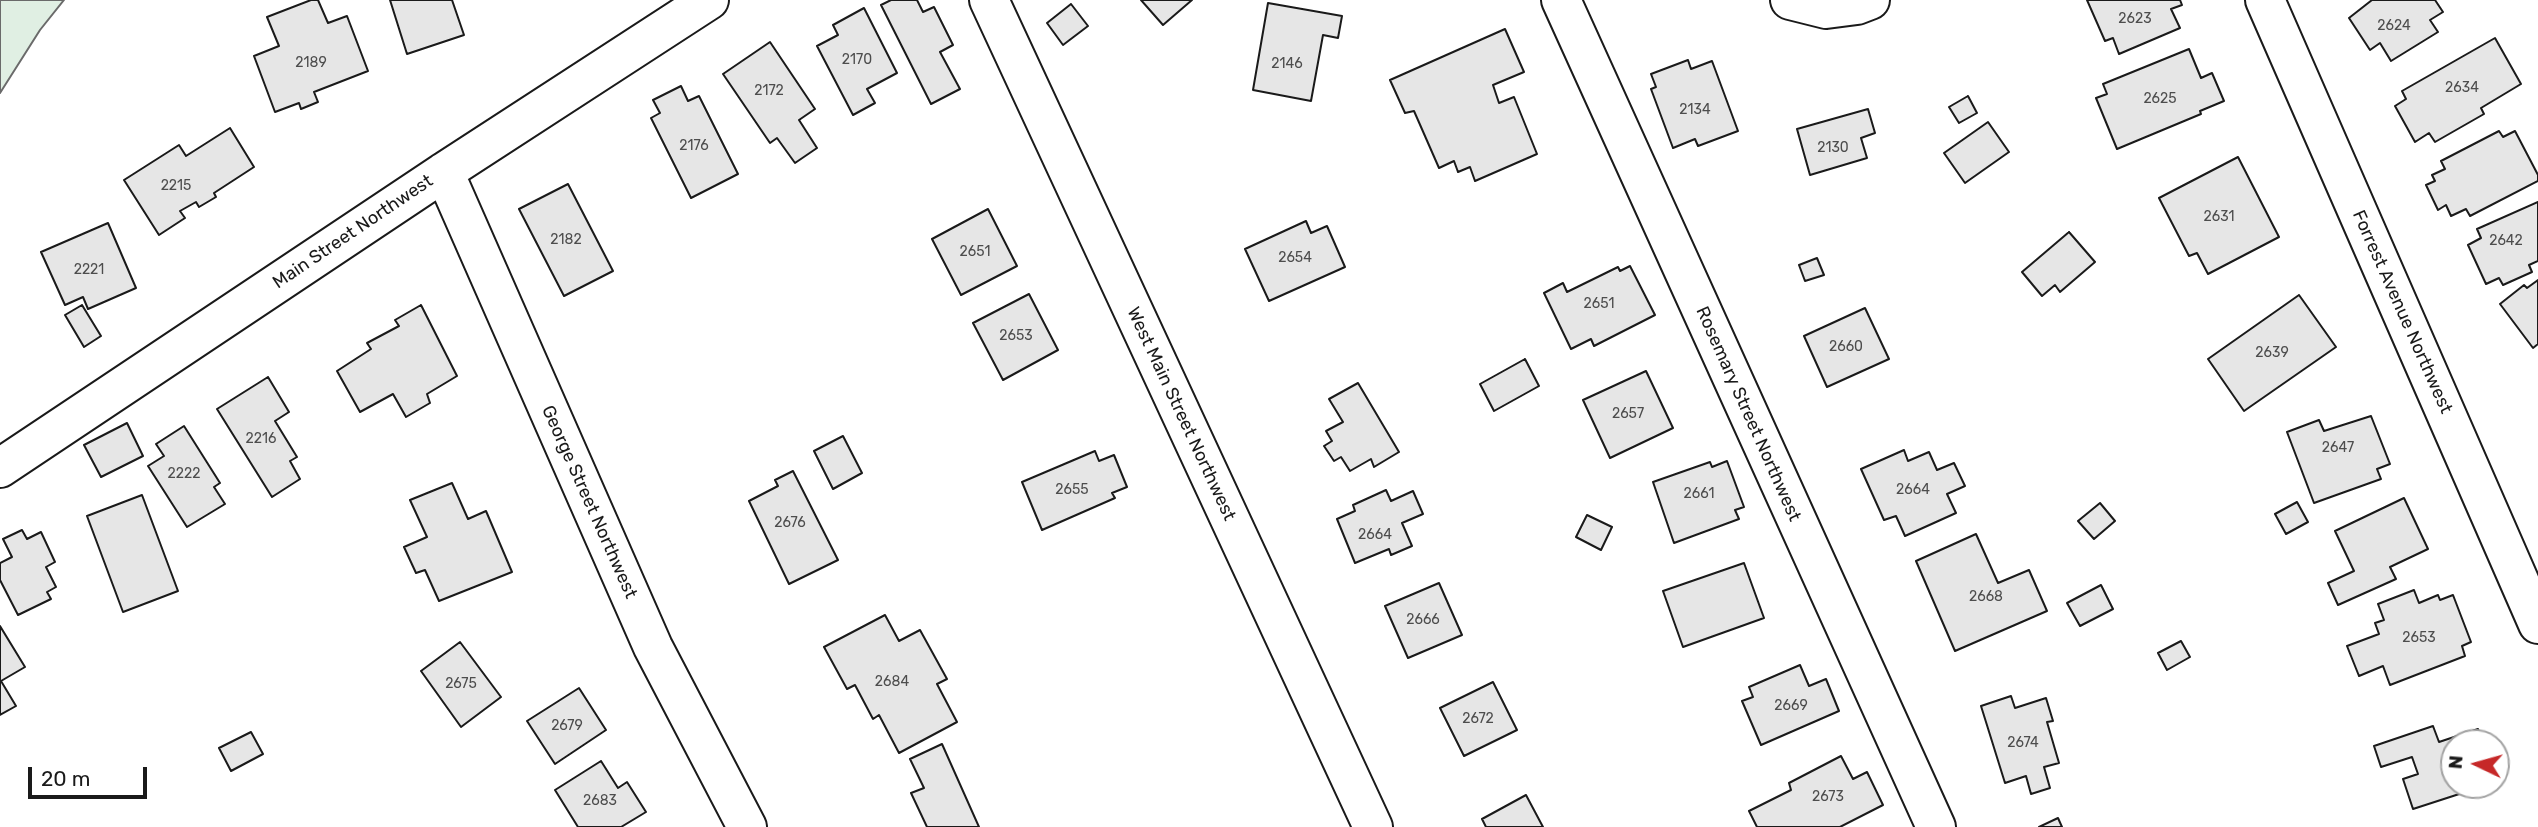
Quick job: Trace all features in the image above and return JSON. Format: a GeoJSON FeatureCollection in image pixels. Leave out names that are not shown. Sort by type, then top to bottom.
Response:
{"type":"FeatureCollection","features":[{"type":"Feature","properties":{"kind":"street","name":"Main Street Northwest"},"geometry":{"type":"LineString","coordinates":[[0,468],[444,172],[709,0]]}},
{"type":"Feature","properties":{"kind":"street","name":"West Main Street Northwest"},"geometry":{"type":"LineString","coordinates":[[989,0],[1373,827]]}},
{"type":"Feature","properties":{"kind":"street","name":"Rosemary Street Northwest"},"geometry":{"type":"LineString","coordinates":[[1561,0],[1936,827]]}},
{"type":"Feature","properties":{"kind":"street"},"geometry":{"type":"LineString","coordinates":[[1790,0],[1826,9],[1857,5],[1870,0]]}},
{"type":"Feature","properties":{"kind":"street","name":"Forrest Avenue Northwest"},"geometry":{"type":"LineString","coordinates":[[2265,0],[2538,624]]}},
{"type":"Feature","properties":{"kind":"street","name":"George Street Northwest"},"geometry":{"type":"LineString","coordinates":[[444,172],[653,648],[747,827]]}},
{"type":"Feature","properties":{"kind":"green space"},"geometry":{"type":"Polygon","coordinates":[[[0,0],[64,0],[40,30],[0,93],[0,0]]]}},
{"type":"Feature","properties":{"kind":"building"},"geometry":{"type":"Polygon","coordinates":[[[311,0],[318,0],[328,23],[347,16],[368,71],[314,92],[318,102],[301,109],[299,103],[275,112],[254,56],[279,46],[267,17],[311,0]]]}},
{"type":"Feature","properties":{"kind":"building"},"geometry":{"type":"Polygon","coordinates":[[[390,0],[452,0],[464,35],[407,54],[390,0]]]}},
{"type":"Feature","properties":{"kind":"building"},"geometry":{"type":"Polygon","coordinates":[[[891,0],[917,0],[923,12],[934,7],[953,45],[940,52],[960,89],[931,104],[881,5],[891,0]]]}},
{"type":"Feature","properties":{"kind":"building"},"geometry":{"type":"Polygon","coordinates":[[[1141,0],[1192,0],[1163,25],[1141,0]]]}},
{"type":"Feature","properties":{"kind":"building"},"geometry":{"type":"Polygon","coordinates":[[[2087,0],[2180,0],[2182,5],[2171,9],[2180,28],[2119,54],[2113,38],[2105,41],[2087,0]]]}},
{"type":"Feature","properties":{"kind":"building"},"geometry":{"type":"Polygon","coordinates":[[[2372,0],[2435,0],[2443,12],[2430,20],[2438,32],[2391,61],[2380,43],[2370,50],[2349,18],[2372,0]]]}},
{"type":"Feature","properties":{"kind":"building"},"geometry":{"type":"Polygon","coordinates":[[[1268,3],[1342,16],[1338,38],[1323,35],[1311,101],[1253,90],[1268,3]]]}},
{"type":"Feature","properties":{"kind":"building"},"geometry":{"type":"Polygon","coordinates":[[[1071,4],[1088,26],[1063,45],[1047,23],[1071,4]]]}},
{"type":"Feature","properties":{"kind":"building"},"geometry":{"type":"Polygon","coordinates":[[[864,8],[897,73],[867,89],[875,103],[853,115],[817,46],[838,35],[833,25],[864,8]]]}},
{"type":"Feature","properties":{"kind":"building"},"geometry":{"type":"Polygon","coordinates":[[[1505,29],[1524,72],[1493,85],[1499,103],[1514,97],[1537,154],[1475,181],[1470,167],[1458,172],[1454,161],[1439,168],[1414,111],[1405,113],[1390,80],[1505,29]]]}},
{"type":"Feature","properties":{"kind":"building"},"geometry":{"type":"Polygon","coordinates":[[[2495,38],[2521,84],[2481,108],[2484,114],[2435,142],[2429,133],[2415,142],[2395,106],[2406,99],[2402,91],[2495,38]]]}},
{"type":"Feature","properties":{"kind":"building"},"geometry":{"type":"Polygon","coordinates":[[[770,42],[815,109],[799,120],[817,148],[795,163],[777,138],[770,143],[723,74],[770,42]]]}},
{"type":"Feature","properties":{"kind":"building"},"geometry":{"type":"Polygon","coordinates":[[[2189,49],[2201,78],[2212,73],[2224,101],[2200,111],[2201,114],[2117,149],[2096,98],[2107,94],[2103,84],[2189,49]]]}},
{"type":"Feature","properties":{"kind":"building"},"geometry":{"type":"Polygon","coordinates":[[[1688,60],[1691,69],[1712,61],[1738,131],[1698,146],[1695,139],[1673,148],[1651,89],[1656,87],[1651,74],[1688,60]]]}},
{"type":"Feature","properties":{"kind":"building"},"geometry":{"type":"Polygon","coordinates":[[[681,86],[688,101],[699,96],[738,174],[691,198],[651,118],[660,113],[653,100],[681,86]]]}},
{"type":"Feature","properties":{"kind":"building"},"geometry":{"type":"Polygon","coordinates":[[[1968,96],[1977,113],[1959,123],[1949,107],[1968,96]]]}},
{"type":"Feature","properties":{"kind":"building"},"geometry":{"type":"Polygon","coordinates":[[[1868,109],[1875,133],[1861,138],[1867,158],[1810,175],[1797,129],[1868,109]]]}},
{"type":"Feature","properties":{"kind":"building"},"geometry":{"type":"Polygon","coordinates":[[[1988,122],[2009,152],[1965,183],[1944,153],[1988,122]]]}},
{"type":"Feature","properties":{"kind":"building"},"geometry":{"type":"Polygon","coordinates":[[[230,128],[254,167],[214,193],[216,197],[199,207],[196,202],[180,211],[185,218],[159,235],[124,180],[179,145],[186,156],[230,128]]]}},
{"type":"Feature","properties":{"kind":"building"},"geometry":{"type":"Polygon","coordinates":[[[2499,131],[2503,137],[2515,131],[2538,175],[2538,181],[2470,216],[2466,209],[2451,216],[2446,205],[2438,210],[2426,185],[2435,181],[2432,175],[2445,169],[2441,161],[2499,131]]]}},
{"type":"Feature","properties":{"kind":"building"},"geometry":{"type":"Polygon","coordinates":[[[2238,157],[2279,237],[2208,274],[2197,253],[2189,256],[2159,198],[2238,157]]]}},
{"type":"Feature","properties":{"kind":"building"},"geometry":{"type":"Polygon","coordinates":[[[568,184],[613,271],[564,296],[519,209],[568,184]]]}},
{"type":"Feature","properties":{"kind":"building"},"geometry":{"type":"Polygon","coordinates":[[[2538,202],[2538,261],[2529,265],[2532,272],[2503,285],[2499,278],[2486,284],[2468,245],[2481,238],[2477,229],[2538,202]]]}},
{"type":"Feature","properties":{"kind":"building"},"geometry":{"type":"Polygon","coordinates":[[[988,209],[1017,266],[961,295],[932,239],[988,209]]]}},
{"type":"Feature","properties":{"kind":"building"},"geometry":{"type":"Polygon","coordinates":[[[1306,221],[1311,233],[1327,226],[1345,267],[1269,301],[1245,249],[1306,221]]]}},
{"type":"Feature","properties":{"kind":"building"},"geometry":{"type":"Polygon","coordinates":[[[108,223],[136,288],[88,309],[83,297],[65,305],[41,252],[108,223]]]}},
{"type":"Feature","properties":{"kind":"building"},"geometry":{"type":"Polygon","coordinates":[[[2069,232],[2095,262],[2060,292],[2055,285],[2042,296],[2022,272],[2069,232]]]}},
{"type":"Feature","properties":{"kind":"building"},"geometry":{"type":"Polygon","coordinates":[[[1817,258],[1824,275],[1805,281],[1799,265],[1817,258]]]}},
{"type":"Feature","properties":{"kind":"building"},"geometry":{"type":"Polygon","coordinates":[[[1630,266],[1655,315],[1594,346],[1591,339],[1571,349],[1544,293],[1563,283],[1567,292],[1618,267],[1620,271],[1630,266]]]}},
{"type":"Feature","properties":{"kind":"building"},"geometry":{"type":"Polygon","coordinates":[[[2538,280],[2538,344],[2533,348],[2500,304],[2524,285],[2527,288],[2538,280]]]}},
{"type":"Feature","properties":{"kind":"building"},"geometry":{"type":"Polygon","coordinates":[[[1029,294],[1058,350],[1003,380],[973,323],[1029,294]]]}},
{"type":"Feature","properties":{"kind":"building"},"geometry":{"type":"Polygon","coordinates":[[[2299,295],[2336,347],[2244,411],[2208,359],[2299,295]]]}},
{"type":"Feature","properties":{"kind":"building"},"geometry":{"type":"Polygon","coordinates":[[[82,305],[101,336],[84,347],[65,315],[82,305]]]}},
{"type":"Feature","properties":{"kind":"building"},"geometry":{"type":"Polygon","coordinates":[[[421,305],[457,376],[427,394],[430,403],[406,417],[393,394],[360,412],[337,371],[371,349],[367,343],[399,326],[395,320],[421,305]]]}},
{"type":"Feature","properties":{"kind":"building"},"geometry":{"type":"Polygon","coordinates":[[[1865,308],[1889,359],[1827,387],[1804,336],[1865,308]]]}},
{"type":"Feature","properties":{"kind":"building"},"geometry":{"type":"Polygon","coordinates":[[[1525,359],[1539,386],[1494,411],[1480,384],[1525,359]]]}},
{"type":"Feature","properties":{"kind":"building"},"geometry":{"type":"Polygon","coordinates":[[[1646,371],[1673,428],[1610,458],[1583,400],[1646,371]]]}},
{"type":"Feature","properties":{"kind":"building"},"geometry":{"type":"Polygon","coordinates":[[[268,377],[289,412],[275,421],[297,457],[290,461],[300,479],[272,497],[217,409],[268,377]]]}},
{"type":"Feature","properties":{"kind":"building"},"geometry":{"type":"Polygon","coordinates":[[[1358,383],[1399,452],[1374,467],[1371,459],[1350,471],[1341,457],[1334,461],[1324,446],[1332,441],[1326,431],[1343,422],[1329,399],[1358,383]]]}},
{"type":"Feature","properties":{"kind":"building"},"geometry":{"type":"Polygon","coordinates":[[[2371,416],[2390,464],[2377,469],[2381,479],[2314,503],[2287,432],[2319,420],[2324,431],[2371,416]]]}},
{"type":"Feature","properties":{"kind":"building"},"geometry":{"type":"Polygon","coordinates":[[[127,423],[143,456],[101,477],[84,445],[127,423]]]}},
{"type":"Feature","properties":{"kind":"building"},"geometry":{"type":"Polygon","coordinates":[[[184,426],[220,483],[214,487],[225,504],[187,527],[148,466],[164,456],[156,444],[184,426]]]}},
{"type":"Feature","properties":{"kind":"building"},"geometry":{"type":"Polygon","coordinates":[[[843,436],[862,473],[833,489],[814,451],[843,436]]]}},
{"type":"Feature","properties":{"kind":"building"},"geometry":{"type":"Polygon","coordinates":[[[1904,450],[1908,461],[1929,452],[1937,470],[1954,463],[1965,486],[1947,494],[1956,513],[1905,536],[1896,516],[1884,520],[1861,469],[1904,450]]]}},
{"type":"Feature","properties":{"kind":"building"},"geometry":{"type":"Polygon","coordinates":[[[1095,451],[1099,461],[1114,455],[1127,487],[1112,493],[1115,498],[1042,530],[1022,482],[1095,451]]]}},
{"type":"Feature","properties":{"kind":"building"},"geometry":{"type":"Polygon","coordinates":[[[1727,461],[1744,507],[1735,510],[1739,519],[1674,543],[1653,482],[1710,462],[1712,467],[1727,461]]]}},
{"type":"Feature","properties":{"kind":"building"},"geometry":{"type":"Polygon","coordinates":[[[793,471],[838,560],[789,584],[749,501],[778,486],[775,480],[793,471]]]}},
{"type":"Feature","properties":{"kind":"building"},"geometry":{"type":"Polygon","coordinates":[[[452,483],[468,519],[486,511],[512,572],[439,601],[425,570],[416,573],[404,547],[427,537],[410,500],[452,483]]]}},
{"type":"Feature","properties":{"kind":"building"},"geometry":{"type":"Polygon","coordinates":[[[1386,490],[1391,501],[1413,491],[1423,514],[1402,523],[1412,546],[1391,555],[1389,549],[1355,563],[1337,519],[1355,511],[1353,505],[1386,490]]]}},
{"type":"Feature","properties":{"kind":"building"},"geometry":{"type":"Polygon","coordinates":[[[142,495],[178,591],[123,612],[87,516],[142,495]]]}},
{"type":"Feature","properties":{"kind":"building"},"geometry":{"type":"Polygon","coordinates":[[[2404,498],[2428,549],[2390,567],[2396,579],[2338,605],[2328,583],[2354,571],[2335,531],[2404,498]]]}},
{"type":"Feature","properties":{"kind":"building"},"geometry":{"type":"Polygon","coordinates":[[[2297,502],[2308,522],[2286,534],[2275,514],[2297,502]]]}},
{"type":"Feature","properties":{"kind":"building"},"geometry":{"type":"Polygon","coordinates":[[[2100,503],[2115,521],[2094,539],[2078,521],[2100,503]]]}},
{"type":"Feature","properties":{"kind":"building"},"geometry":{"type":"Polygon","coordinates":[[[1587,515],[1612,527],[1601,550],[1576,537],[1587,515]]]}},
{"type":"Feature","properties":{"kind":"building"},"geometry":{"type":"Polygon","coordinates":[[[22,530],[27,539],[41,532],[55,562],[46,567],[56,587],[47,592],[51,599],[18,615],[0,580],[0,563],[12,557],[3,539],[22,530]]]}},
{"type":"Feature","properties":{"kind":"building"},"geometry":{"type":"Polygon","coordinates":[[[1976,534],[1998,583],[2029,570],[2047,611],[1955,651],[1916,561],[1976,534]]]}},
{"type":"Feature","properties":{"kind":"building"},"geometry":{"type":"Polygon","coordinates":[[[1744,563],[1764,618],[1683,647],[1663,591],[1744,563]]]}},
{"type":"Feature","properties":{"kind":"building"},"geometry":{"type":"Polygon","coordinates":[[[1439,583],[1462,635],[1408,658],[1385,606],[1439,583]]]}},
{"type":"Feature","properties":{"kind":"building"},"geometry":{"type":"Polygon","coordinates":[[[2101,585],[2113,609],[2080,626],[2067,603],[2101,585]]]}},
{"type":"Feature","properties":{"kind":"building"},"geometry":{"type":"Polygon","coordinates":[[[2414,590],[2419,603],[2438,595],[2440,600],[2453,595],[2471,642],[2462,646],[2465,656],[2390,685],[2383,666],[2359,676],[2347,646],[2379,634],[2375,623],[2384,620],[2378,604],[2414,590]]]}},
{"type":"Feature","properties":{"kind":"building"},"geometry":{"type":"Polygon","coordinates":[[[885,615],[899,641],[920,630],[947,679],[937,684],[957,722],[899,753],[879,715],[873,719],[855,685],[847,689],[824,647],[885,615]]]}},
{"type":"Feature","properties":{"kind":"building"},"geometry":{"type":"Polygon","coordinates":[[[0,626],[25,667],[1,681],[16,706],[0,715],[0,626]]]}},
{"type":"Feature","properties":{"kind":"building"},"geometry":{"type":"Polygon","coordinates":[[[2181,641],[2190,657],[2167,670],[2158,653],[2181,641]]]}},
{"type":"Feature","properties":{"kind":"building"},"geometry":{"type":"Polygon","coordinates":[[[460,642],[501,697],[461,727],[421,671],[460,642]]]}},
{"type":"Feature","properties":{"kind":"building"},"geometry":{"type":"Polygon","coordinates":[[[1800,665],[1809,686],[1826,679],[1839,711],[1761,745],[1742,701],[1753,697],[1749,687],[1800,665]]]}},
{"type":"Feature","properties":{"kind":"building"},"geometry":{"type":"Polygon","coordinates":[[[1493,682],[1517,730],[1464,756],[1440,708],[1493,682]]]}},
{"type":"Feature","properties":{"kind":"building"},"geometry":{"type":"Polygon","coordinates":[[[579,688],[606,730],[555,764],[527,721],[579,688]]]}},
{"type":"Feature","properties":{"kind":"building"},"geometry":{"type":"Polygon","coordinates":[[[2011,696],[2015,708],[2046,698],[2053,721],[2047,722],[2059,763],[2044,767],[2050,788],[2031,794],[2026,776],[2005,783],[1981,706],[2011,696]]]}},
{"type":"Feature","properties":{"kind":"building"},"geometry":{"type":"Polygon","coordinates":[[[2433,726],[2440,742],[2440,799],[2444,799],[2413,809],[2403,779],[2418,774],[2412,757],[2381,767],[2374,746],[2433,726]]]}},
{"type":"Feature","properties":{"kind":"building"},"geometry":{"type":"Polygon","coordinates":[[[251,732],[263,754],[231,771],[219,748],[251,732]]]}},
{"type":"Feature","properties":{"kind":"building"},"geometry":{"type":"Polygon","coordinates":[[[942,744],[979,827],[927,827],[911,793],[924,788],[910,759],[942,744]]]}},
{"type":"Feature","properties":{"kind":"building"},"geometry":{"type":"Polygon","coordinates":[[[1841,756],[1853,779],[1867,772],[1883,805],[1840,827],[1757,827],[1749,811],[1791,790],[1789,783],[1841,756]]]}},
{"type":"Feature","properties":{"kind":"building"},"geometry":{"type":"Polygon","coordinates":[[[601,761],[618,788],[627,782],[646,812],[621,827],[578,827],[555,790],[601,761]]]}},
{"type":"Feature","properties":{"kind":"building"},"geometry":{"type":"Polygon","coordinates":[[[1526,795],[1543,827],[1486,827],[1482,819],[1526,795]]]}},
{"type":"Feature","properties":{"kind":"building"},"geometry":{"type":"Polygon","coordinates":[[[2058,818],[2062,827],[2039,827],[2058,818]]]}}]}
